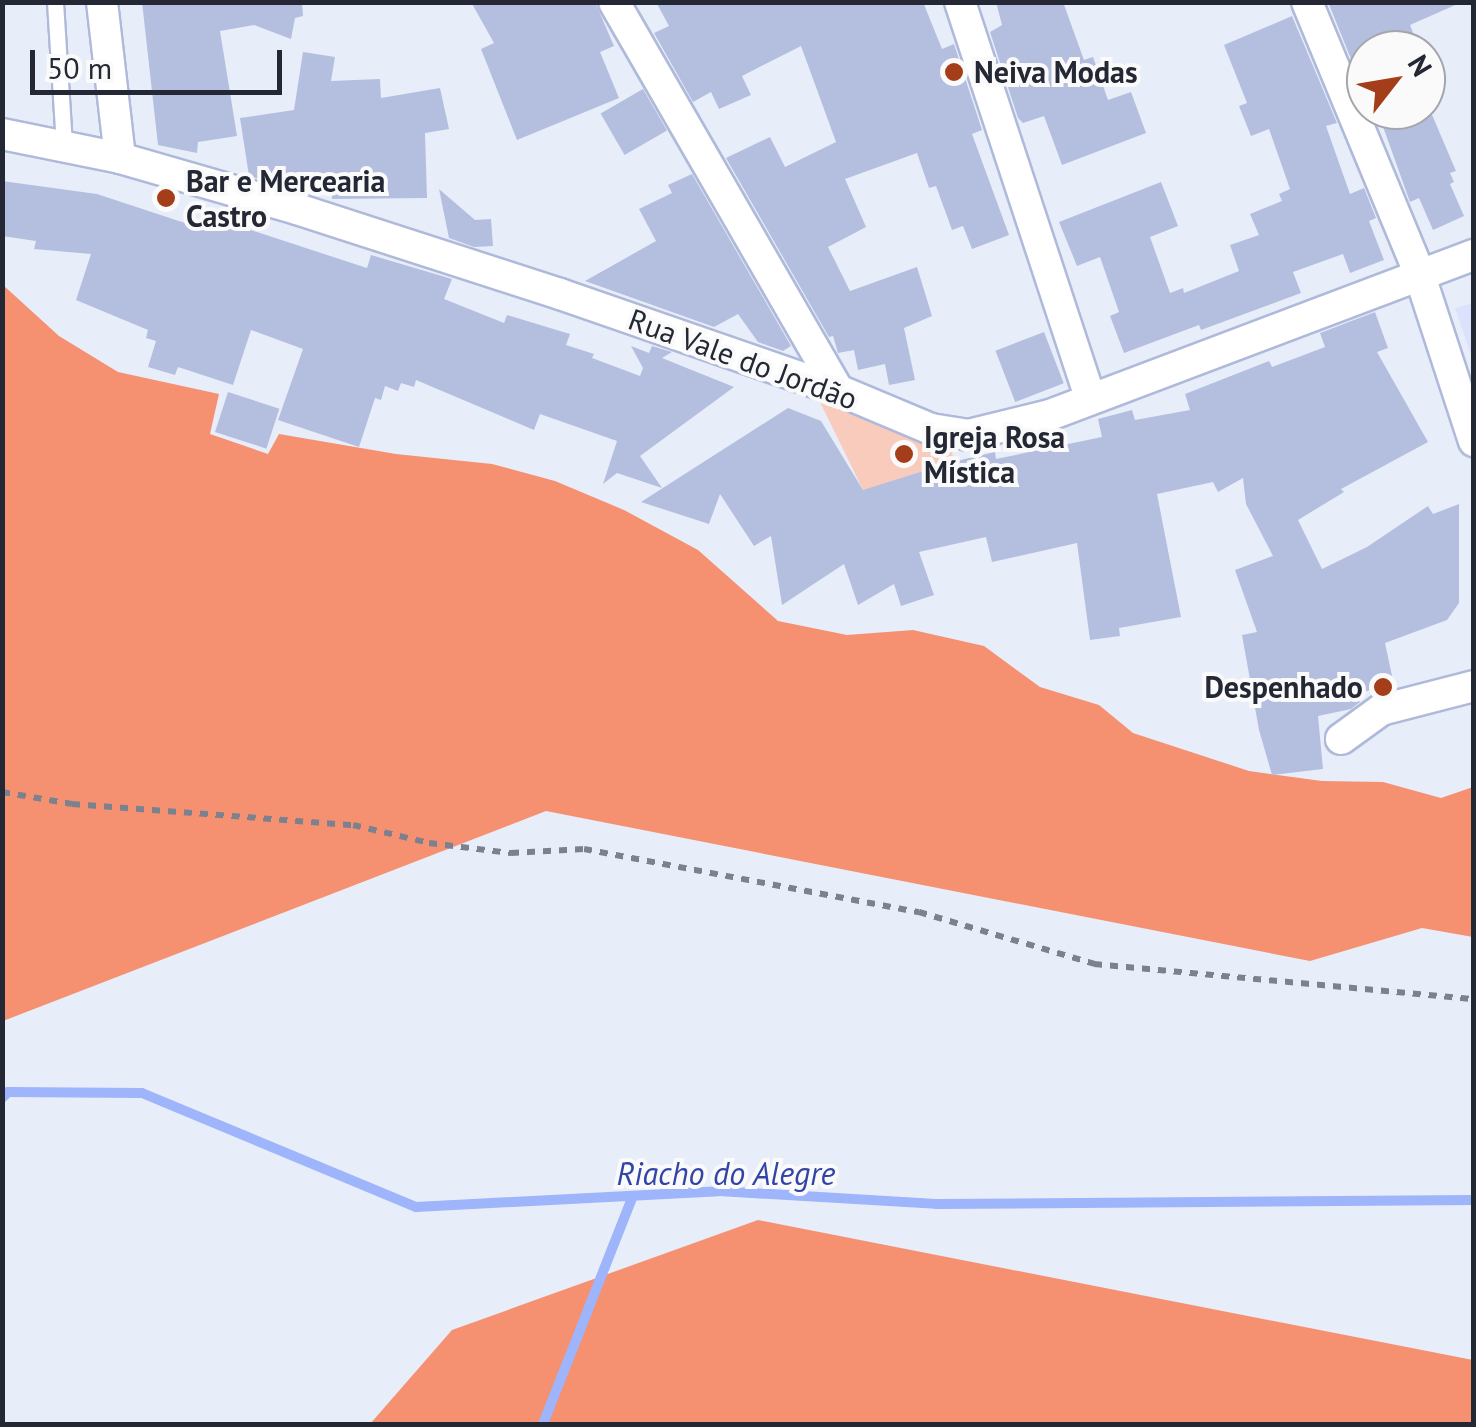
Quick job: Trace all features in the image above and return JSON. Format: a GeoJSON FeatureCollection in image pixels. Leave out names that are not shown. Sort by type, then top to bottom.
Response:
{"type":"FeatureCollection","features":[{"type":"Feature","properties":{"kind":"street"},"geometry":{"type":"LineString","coordinates":[[102,2],[120,158]]}},
{"type":"Feature","properties":{"kind":"street"},"geometry":{"type":"LineString","coordinates":[[614,2],[838,390]]}},
{"type":"Feature","properties":{"kind":"street"},"geometry":{"type":"LineString","coordinates":[[960,2],[1090,397]]}},
{"type":"Feature","properties":{"kind":"street"},"geometry":{"type":"LineString","coordinates":[[1307,2],[1419,273],[1474,440]]}},
{"type":"Feature","properties":{"kind":"street","name":"Rua Vale do Jordão"},"geometry":{"type":"LineString","coordinates":[[2,134],[120,158],[297,209],[838,390],[931,429],[968,435],[1050,415],[1474,255]]}},
{"type":"Feature","properties":{"kind":"street"},"geometry":{"type":"LineString","coordinates":[[1342,739],[1381,710],[1474,686]]}},
{"type":"Feature","properties":{"kind":"lane"},"geometry":{"type":"LineString","coordinates":[[55,2],[64,145]]}},
{"type":"Feature","properties":{"kind":"path"},"geometry":{"type":"LineString","coordinates":[[2,792],[72,804],[353,826],[429,843],[511,853],[584,849],[920,912],[1094,964],[1474,999]]}},
{"type":"Feature","properties":{"kind":"shaded area"},"geometry":{"type":"Polygon","coordinates":[[[3,285],[59,336],[118,372],[219,394],[210,434],[268,454],[279,434],[396,454],[492,464],[555,481],[624,510],[698,550],[778,621],[847,635],[913,630],[984,646],[1040,687],[1099,705],[1133,733],[1249,771],[1322,781],[1383,782],[1441,798],[1473,787],[1473,937],[1422,928],[1310,961],[546,811],[3,1021],[3,285]]]}},
{"type":"Feature","properties":{"kind":"shaded area"},"geometry":{"type":"Polygon","coordinates":[[[1474,303],[1473,361],[1455,308],[1474,303]]]}},
{"type":"Feature","properties":{"kind":"shaded area"},"geometry":{"type":"Polygon","coordinates":[[[820,402],[846,406],[927,446],[952,451],[953,459],[865,494],[820,402]]]}},
{"type":"Feature","properties":{"kind":"shaded area"},"geometry":{"type":"Polygon","coordinates":[[[758,1220],[1473,1360],[1473,1424],[370,1424],[452,1330],[758,1220]]]}},
{"type":"Feature","properties":{"kind":"building"},"geometry":{"type":"Polygon","coordinates":[[[142,2],[302,2],[303,16],[295,18],[291,39],[254,25],[220,31],[237,136],[198,142],[197,153],[158,145],[142,2]]]}},
{"type":"Feature","properties":{"kind":"building"},"geometry":{"type":"Polygon","coordinates":[[[471,2],[595,2],[614,46],[600,52],[619,98],[517,140],[481,49],[494,43],[471,2]]]}},
{"type":"Feature","properties":{"kind":"building"},"geometry":{"type":"Polygon","coordinates":[[[656,2],[923,2],[942,49],[954,44],[982,130],[972,134],[1009,235],[972,249],[963,226],[952,230],[936,186],[929,188],[917,153],[845,179],[866,227],[828,247],[850,291],[917,267],[932,316],[904,328],[915,380],[889,385],[885,364],[858,370],[854,350],[838,353],[833,336],[829,337],[726,158],[770,137],[785,167],[836,142],[801,46],[742,76],[751,95],[719,109],[711,92],[693,102],[654,33],[669,26],[656,2]]]}},
{"type":"Feature","properties":{"kind":"building"},"geometry":{"type":"Polygon","coordinates":[[[996,2],[1063,2],[1084,60],[1093,57],[1108,100],[1131,92],[1146,133],[1062,165],[1044,116],[1023,123],[1018,118],[990,32],[1002,25],[996,2]]]}},
{"type":"Feature","properties":{"kind":"building"},"geometry":{"type":"Polygon","coordinates":[[[1328,2],[1462,2],[1410,25],[1412,30],[1346,30],[1346,47],[1328,2]]]}},
{"type":"Feature","properties":{"kind":"building"},"geometry":{"type":"Polygon","coordinates":[[[1292,16],[1337,123],[1326,126],[1350,194],[1364,188],[1376,218],[1369,221],[1384,260],[1350,273],[1343,254],[1293,272],[1301,293],[1124,353],[1110,316],[1119,312],[1100,257],[1077,266],[1059,222],[1161,182],[1178,226],[1150,237],[1170,293],[1183,288],[1184,293],[1239,271],[1230,245],[1259,235],[1250,214],[1282,201],[1279,194],[1290,189],[1269,129],[1251,136],[1239,106],[1247,103],[1224,45],[1292,16]]]}},
{"type":"Feature","properties":{"kind":"building"},"geometry":{"type":"Polygon","coordinates":[[[303,52],[335,57],[331,81],[380,79],[381,98],[440,88],[449,129],[425,133],[427,198],[332,199],[331,180],[277,184],[249,176],[240,118],[294,110],[303,52]]]}},
{"type":"Feature","properties":{"kind":"building"},"geometry":{"type":"Polygon","coordinates":[[[643,89],[667,131],[625,155],[601,114],[643,89]]]}},
{"type":"Feature","properties":{"kind":"building"},"geometry":{"type":"Polygon","coordinates":[[[1384,130],[1439,130],[1456,171],[1450,173],[1454,182],[1450,184],[1464,216],[1433,230],[1419,198],[1410,202],[1384,130]]]}},
{"type":"Feature","properties":{"kind":"building"},"geometry":{"type":"Polygon","coordinates":[[[692,174],[791,346],[783,351],[758,342],[738,314],[714,327],[585,281],[656,241],[639,209],[672,193],[668,185],[692,174]]]}},
{"type":"Feature","properties":{"kind":"building"},"geometry":{"type":"Polygon","coordinates":[[[2,181],[97,194],[208,228],[211,217],[367,268],[371,255],[452,279],[444,299],[504,323],[507,315],[570,334],[566,345],[640,376],[643,368],[631,346],[649,353],[652,346],[672,352],[662,358],[734,387],[640,456],[662,488],[617,473],[603,484],[617,441],[540,414],[534,430],[416,380],[414,387],[401,383],[398,391],[385,386],[381,400],[375,398],[359,447],[278,420],[303,349],[251,330],[233,385],[178,367],[175,375],[148,367],[156,341],[146,338],[148,330],[76,300],[91,254],[34,249],[36,241],[2,236],[2,181]]]}},
{"type":"Feature","properties":{"kind":"building"},"geometry":{"type":"Polygon","coordinates":[[[439,189],[475,220],[491,219],[493,246],[474,247],[449,238],[439,189]]]}},
{"type":"Feature","properties":{"kind":"building"},"geometry":{"type":"Polygon","coordinates":[[[1375,312],[1388,348],[1377,352],[1428,442],[1341,489],[1344,492],[1298,520],[1322,569],[1367,547],[1428,506],[1433,514],[1459,504],[1459,603],[1447,620],[1385,643],[1394,685],[1358,693],[1360,702],[1351,709],[1318,716],[1323,769],[1272,775],[1259,730],[1242,635],[1257,632],[1235,570],[1273,556],[1246,504],[1243,478],[1218,492],[1213,482],[1157,494],[1181,617],[1119,628],[1120,636],[1090,640],[1077,543],[992,562],[986,537],[919,552],[934,595],[901,606],[894,584],[858,605],[844,564],[782,605],[771,536],[754,546],[720,494],[709,524],[641,502],[788,408],[821,421],[863,490],[995,452],[996,459],[1102,437],[1098,419],[1132,410],[1135,420],[1190,410],[1185,394],[1269,361],[1272,367],[1325,347],[1320,333],[1375,312]]]}},
{"type":"Feature","properties":{"kind":"building"},"geometry":{"type":"Polygon","coordinates":[[[1044,332],[1064,383],[1015,402],[995,351],[1044,332]]]}},
{"type":"Feature","properties":{"kind":"building"},"geometry":{"type":"Polygon","coordinates":[[[228,392],[279,409],[266,449],[215,432],[228,392]]]}},
{"type":"Feature","properties":{"kind":"waterway","name":"Riacho do Alegre"},"geometry":{"type":"LineString","coordinates":[[2,1098],[8,1092],[142,1093],[416,1207],[719,1191],[936,1204],[1474,1200]]}},
{"type":"Feature","properties":{"kind":"waterway"},"geometry":{"type":"LineString","coordinates":[[543,1424],[633,1196]]}},
{"type":"Feature","properties":{"kind":"place","name":"Neiva Modas"},"geometry":{"type":"Point","coordinates":[954,72]}},
{"type":"Feature","properties":{"kind":"place","name":"Bar e Mercearia Castro"},"geometry":{"type":"Point","coordinates":[166,198]}},
{"type":"Feature","properties":{"kind":"place","name":"Igreja Rosa Mística"},"geometry":{"type":"Point","coordinates":[904,454]}},
{"type":"Feature","properties":{"kind":"place","name":"Despenhado"},"geometry":{"type":"Point","coordinates":[1383,687]}}]}
